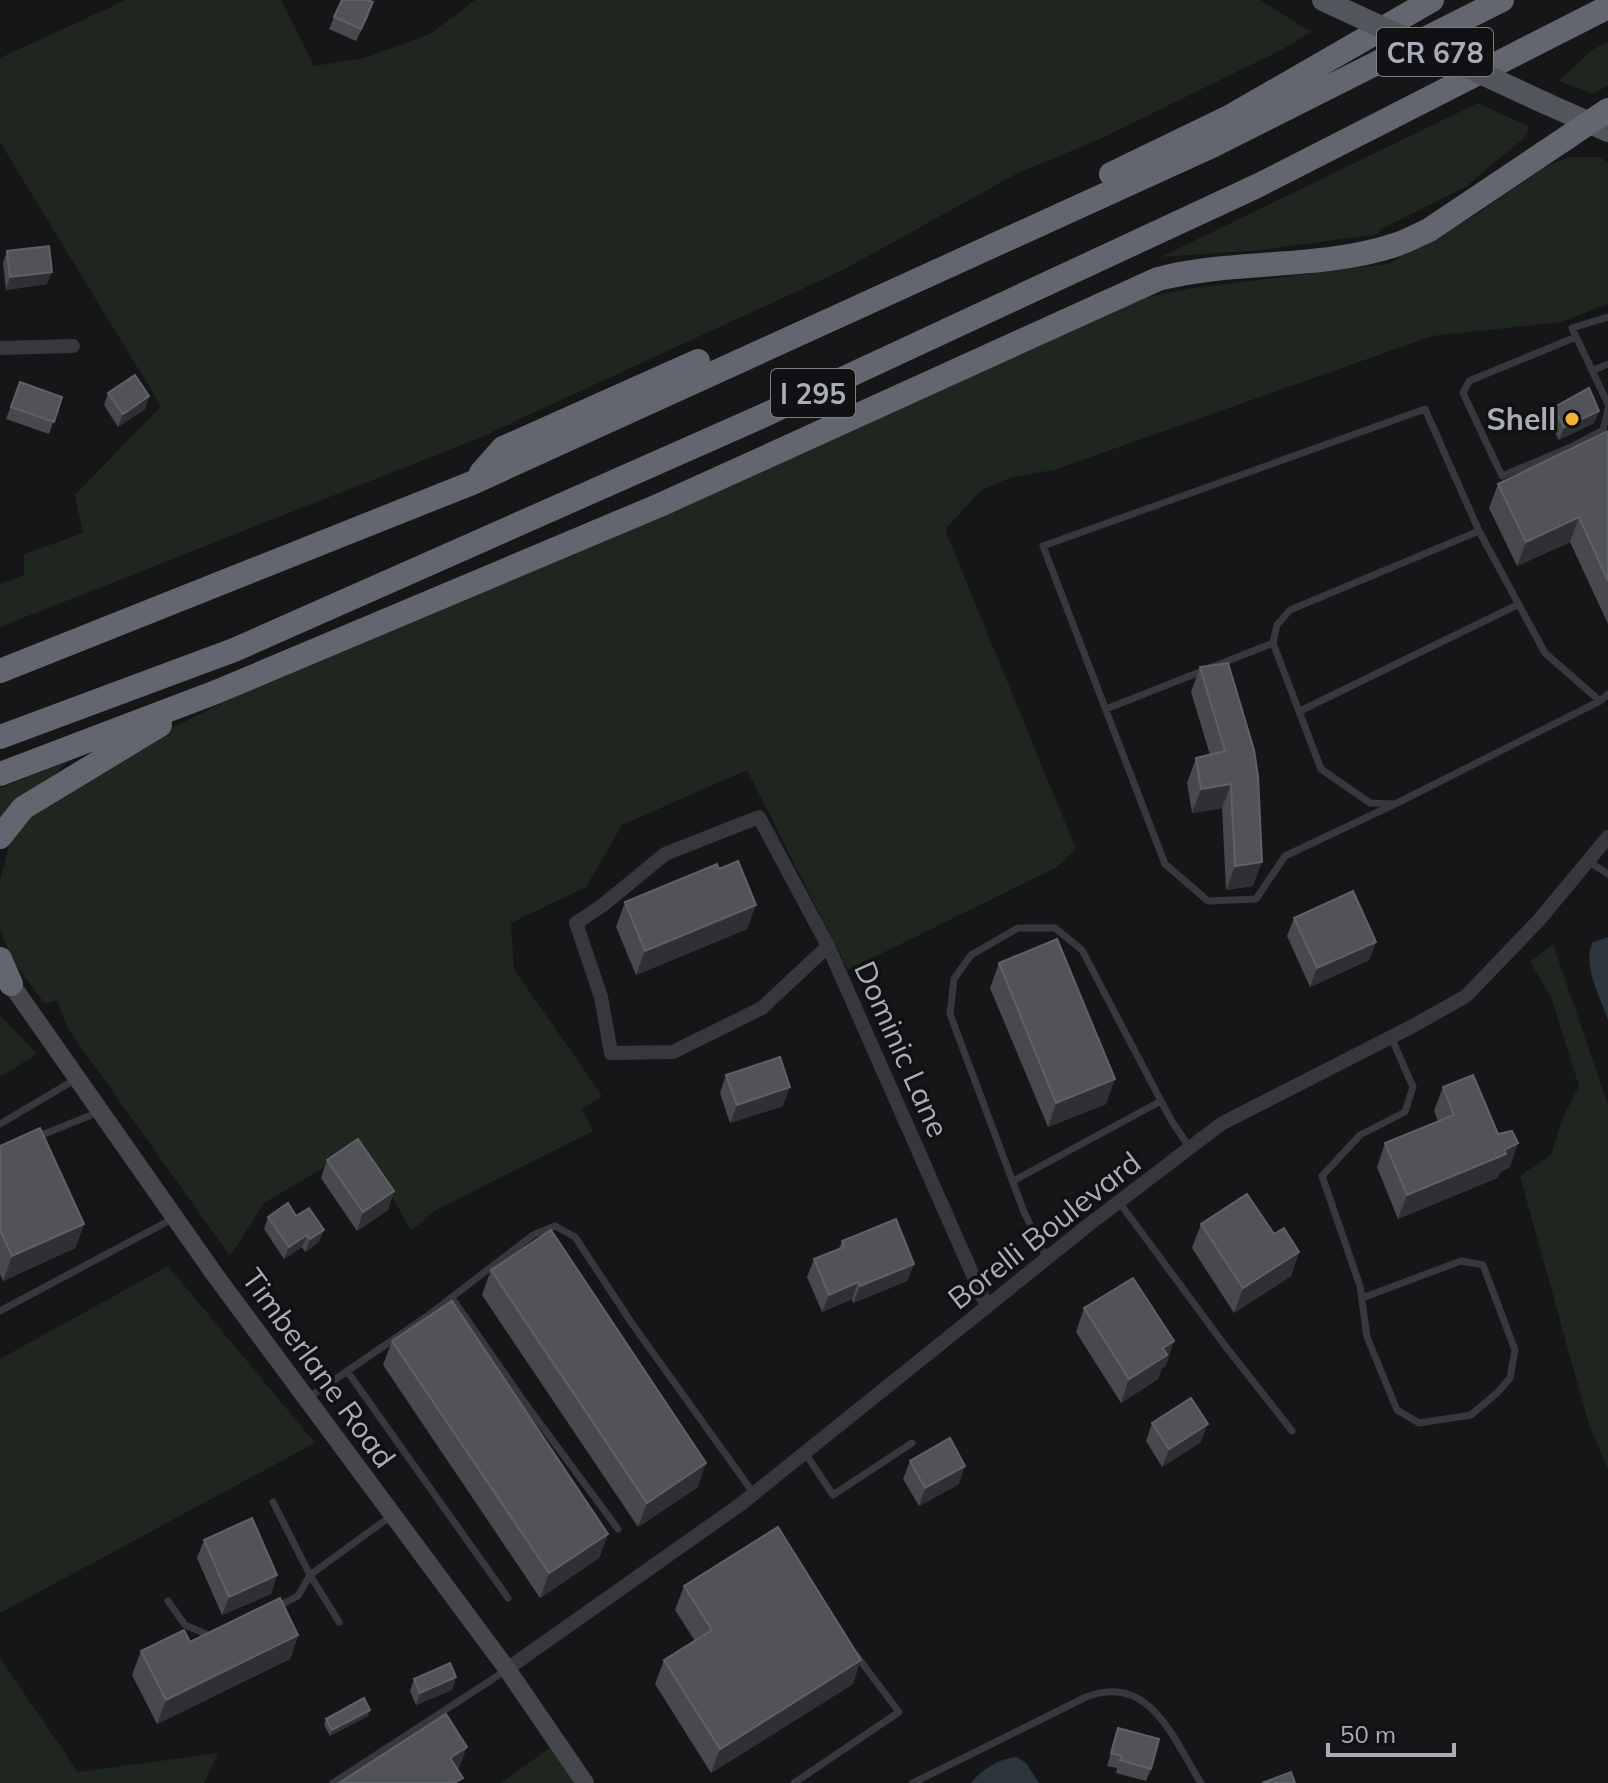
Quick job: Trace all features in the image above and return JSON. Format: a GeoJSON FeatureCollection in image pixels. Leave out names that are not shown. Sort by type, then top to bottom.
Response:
{"type":"FeatureCollection","features":[{"type":"Feature","properties":{"kind":"highway"},"geometry":{"type":"LineString","coordinates":[[472,483],[503,448],[959,245],[1137,162],[1231,116],[1432,0]]}},
{"type":"Feature","properties":{"kind":"highway","name":"I 295"},"geometry":{"type":"LineString","coordinates":[[0,671],[472,483],[1214,145],[1502,0]]}},
{"type":"Feature","properties":{"kind":"highway","name":"I 295"},"geometry":{"type":"LineString","coordinates":[[0,737],[234,650],[758,418],[1257,186],[1608,7]]}},
{"type":"Feature","properties":{"kind":"highway"},"geometry":{"type":"LineString","coordinates":[[0,774],[216,692],[660,505],[1158,279],[1192,270],[1308,260],[1397,245],[1429,230],[1602,121]]}},
{"type":"Feature","properties":{"kind":"highway"},"geometry":{"type":"LineString","coordinates":[[0,837],[23,808],[35,799],[216,692]]}},
{"type":"Feature","properties":{"kind":"highway"},"geometry":{"type":"LineString","coordinates":[[0,959],[6,979]]}},
{"type":"Feature","properties":{"kind":"main road","name":"CR 678"},"geometry":{"type":"LineString","coordinates":[[1323,0],[1547,104],[1602,121]]}},
{"type":"Feature","properties":{"kind":"street"},"geometry":{"type":"LineString","coordinates":[[0,348],[73,346]]}},
{"type":"Feature","properties":{"kind":"street","name":"Dominic Lane"},"geometry":{"type":"LineString","coordinates":[[828,946],[762,1008],[673,1052],[611,1053],[601,997],[576,923],[665,854],[759,817],[828,946],[987,1307]]}},
{"type":"Feature","properties":{"kind":"street","name":"Borelli Boulevard"},"geometry":{"type":"LineString","coordinates":[[507,1669],[754,1494],[1221,1124],[1466,996],[1539,920],[1608,837]]}},
{"type":"Feature","properties":{"kind":"street","name":"Timberlane Road"},"geometry":{"type":"LineString","coordinates":[[6,979],[174,1218],[507,1669],[585,1783]]}},
{"type":"Feature","properties":{"kind":"lane"},"geometry":{"type":"LineString","coordinates":[[1576,337],[1469,381],[1463,393],[1502,476],[1603,430],[1608,406],[1572,328],[1608,317]]}},
{"type":"Feature","properties":{"kind":"lane"},"geometry":{"type":"LineString","coordinates":[[1592,371],[1608,364]]}},
{"type":"Feature","properties":{"kind":"lane"},"geometry":{"type":"LineString","coordinates":[[1600,701],[1545,653],[1479,531],[1425,409],[1043,546],[1165,864],[1208,901],[1256,899],[1285,856],[1395,804],[1600,701],[1608,694]]}},
{"type":"Feature","properties":{"kind":"lane"},"geometry":{"type":"LineString","coordinates":[[1395,804],[1370,803],[1321,769],[1273,643],[1277,625],[1290,610],[1479,531]]}},
{"type":"Feature","properties":{"kind":"lane"},"geometry":{"type":"LineString","coordinates":[[1300,711],[1519,604]]}},
{"type":"Feature","properties":{"kind":"lane"},"geometry":{"type":"LineString","coordinates":[[1106,709],[1273,643]]}},
{"type":"Feature","properties":{"kind":"lane"},"geometry":{"type":"LineString","coordinates":[[1588,861],[1608,874]]}},
{"type":"Feature","properties":{"kind":"lane"},"geometry":{"type":"LineString","coordinates":[[1047,1259],[1013,1181],[950,1014],[954,979],[971,955],[1018,928],[1055,928],[1082,950],[1161,1101],[1190,1148]]}},
{"type":"Feature","properties":{"kind":"lane"},"geometry":{"type":"LineString","coordinates":[[1362,1298],[1461,1261],[1483,1265],[1515,1350],[1510,1378],[1471,1415],[1419,1423],[1397,1410],[1367,1337],[1360,1286],[1322,1176],[1360,1135],[1405,1112],[1413,1087],[1391,1037]]}},
{"type":"Feature","properties":{"kind":"lane"},"geometry":{"type":"LineString","coordinates":[[0,1124],[76,1079]]}},
{"type":"Feature","properties":{"kind":"lane"},"geometry":{"type":"LineString","coordinates":[[1013,1181],[1161,1101]]}},
{"type":"Feature","properties":{"kind":"lane"},"geometry":{"type":"LineString","coordinates":[[26,1143],[99,1112]]}},
{"type":"Feature","properties":{"kind":"lane"},"geometry":{"type":"LineString","coordinates":[[1119,1202],[1292,1431]]}},
{"type":"Feature","properties":{"kind":"lane"},"geometry":{"type":"LineString","coordinates":[[0,1311],[174,1218]]}},
{"type":"Feature","properties":{"kind":"lane"},"geometry":{"type":"LineString","coordinates":[[306,1399],[452,1298],[533,1235],[555,1226],[575,1237],[633,1325],[754,1494]]}},
{"type":"Feature","properties":{"kind":"lane"},"geometry":{"type":"LineString","coordinates":[[452,1298],[618,1529]]}},
{"type":"Feature","properties":{"kind":"lane"},"geometry":{"type":"LineString","coordinates":[[347,1371],[508,1598]]}},
{"type":"Feature","properties":{"kind":"lane"},"geometry":{"type":"LineString","coordinates":[[805,1453],[833,1495],[912,1443]]}},
{"type":"Feature","properties":{"kind":"lane"},"geometry":{"type":"LineString","coordinates":[[273,1502],[310,1575],[339,1622]]}},
{"type":"Feature","properties":{"kind":"lane"},"geometry":{"type":"LineString","coordinates":[[273,1609],[298,1596],[310,1575],[392,1515]]}},
{"type":"Feature","properties":{"kind":"lane"},"geometry":{"type":"LineString","coordinates":[[168,1601],[185,1625],[209,1636],[224,1635]]}},
{"type":"Feature","properties":{"kind":"lane"},"geometry":{"type":"LineString","coordinates":[[794,1783],[899,1712],[853,1651]]}},
{"type":"Feature","properties":{"kind":"lane"},"geometry":{"type":"LineString","coordinates":[[333,1783],[507,1669]]}},
{"type":"Feature","properties":{"kind":"lane"},"geometry":{"type":"LineString","coordinates":[[913,1783],[1086,1697],[1113,1690],[1130,1693],[1157,1710],[1201,1783]]}},
{"type":"Feature","properties":{"kind":"shaded area"},"geometry":{"type":"Polygon","coordinates":[[[126,0],[281,0],[314,66],[364,58],[430,34],[475,0],[1260,0],[1311,32],[1283,49],[1102,138],[1018,173],[843,270],[479,438],[0,627],[0,584],[24,575],[24,554],[83,533],[75,495],[161,406],[0,142],[0,58],[126,0]]]}},
{"type":"Feature","properties":{"kind":"shaded area"},"geometry":{"type":"Polygon","coordinates":[[[1608,41],[1608,85],[1593,94],[1559,81],[1592,50],[1608,41]]]}},
{"type":"Feature","properties":{"kind":"shaded area"},"geometry":{"type":"Polygon","coordinates":[[[1478,103],[1530,127],[1523,139],[1465,187],[1381,229],[1379,234],[1260,250],[1161,257],[1478,103]]]}},
{"type":"Feature","properties":{"kind":"shaded area"},"geometry":{"type":"Polygon","coordinates":[[[1569,157],[1598,157],[1608,162],[1608,304],[1561,322],[1432,336],[1054,470],[1012,477],[981,490],[945,530],[1076,849],[1057,867],[848,970],[747,770],[622,825],[586,887],[511,923],[514,969],[602,1096],[582,1109],[593,1131],[436,1210],[411,1231],[363,1144],[264,1203],[230,1256],[68,1029],[57,1000],[45,1004],[10,957],[0,928],[0,881],[10,842],[32,813],[121,753],[257,686],[1134,300],[1193,288],[1388,264],[1471,218],[1545,167],[1569,157]]]}},
{"type":"Feature","properties":{"kind":"shaded area"},"geometry":{"type":"Polygon","coordinates":[[[68,761],[0,828],[0,788],[68,761]]]}},
{"type":"Feature","properties":{"kind":"shaded area"},"geometry":{"type":"Polygon","coordinates":[[[1608,937],[1608,1020],[1593,981],[1589,959],[1593,942],[1608,937]]]}},
{"type":"Feature","properties":{"kind":"shaded area"},"geometry":{"type":"Polygon","coordinates":[[[1553,944],[1608,1105],[1608,1469],[1589,1425],[1520,1176],[1551,1155],[1562,1119],[1579,1086],[1551,997],[1530,962],[1553,944]]]}},
{"type":"Feature","properties":{"kind":"shaded area"},"geometry":{"type":"Polygon","coordinates":[[[0,1015],[37,1054],[0,1077],[0,1015]]]}},
{"type":"Feature","properties":{"kind":"shaded area"},"geometry":{"type":"Polygon","coordinates":[[[168,1266],[315,1443],[0,1613],[0,1359],[168,1266]]]}},
{"type":"Feature","properties":{"kind":"shaded area"},"geometry":{"type":"Polygon","coordinates":[[[0,1658],[78,1772],[218,1753],[204,1783],[0,1783],[0,1658]]]}},
{"type":"Feature","properties":{"kind":"shaded area"},"geometry":{"type":"Polygon","coordinates":[[[555,1744],[584,1783],[501,1783],[555,1744]]]}},
{"type":"Feature","properties":{"kind":"shaded area"},"geometry":{"type":"Polygon","coordinates":[[[1017,1757],[1026,1763],[1039,1783],[971,1783],[991,1766],[1017,1757]]]}},
{"type":"Feature","properties":{"kind":"building"},"geometry":{"type":"Polygon","coordinates":[[[342,0],[373,2],[361,29],[334,17],[342,0]]]}},
{"type":"Feature","properties":{"kind":"building"},"geometry":{"type":"Polygon","coordinates":[[[49,246],[52,272],[10,277],[7,251],[49,246]]]}},
{"type":"Feature","properties":{"kind":"building"},"geometry":{"type":"Polygon","coordinates":[[[135,375],[149,396],[123,414],[108,393],[135,375]]]}},
{"type":"Feature","properties":{"kind":"building"},"geometry":{"type":"Polygon","coordinates":[[[20,382],[62,397],[54,422],[11,407],[20,382]]]}},
{"type":"Feature","properties":{"kind":"building"},"geometry":{"type":"Polygon","coordinates":[[[1589,388],[1599,411],[1564,427],[1553,408],[1589,388]]]}},
{"type":"Feature","properties":{"kind":"building"},"geometry":{"type":"Polygon","coordinates":[[[1608,431],[1608,581],[1579,517],[1526,542],[1498,484],[1608,431]]]}},
{"type":"Feature","properties":{"kind":"building"},"geometry":{"type":"Polygon","coordinates":[[[1228,663],[1254,750],[1262,862],[1235,866],[1231,784],[1201,789],[1196,758],[1225,751],[1200,667],[1228,663]]]}},
{"type":"Feature","properties":{"kind":"building"},"geometry":{"type":"Polygon","coordinates":[[[738,861],[756,905],[645,951],[625,902],[717,864],[719,869],[738,861]]]}},
{"type":"Feature","properties":{"kind":"building"},"geometry":{"type":"Polygon","coordinates":[[[1353,891],[1376,942],[1317,968],[1294,918],[1353,891]]]}},
{"type":"Feature","properties":{"kind":"building"},"geometry":{"type":"Polygon","coordinates":[[[1057,939],[1115,1079],[1056,1103],[999,963],[1057,939]]]}},
{"type":"Feature","properties":{"kind":"building"},"geometry":{"type":"Polygon","coordinates":[[[780,1057],[790,1087],[737,1105],[726,1075],[780,1057]]]}},
{"type":"Feature","properties":{"kind":"building"},"geometry":{"type":"Polygon","coordinates":[[[1473,1075],[1498,1134],[1512,1131],[1518,1143],[1504,1150],[1506,1154],[1407,1195],[1385,1143],[1454,1115],[1443,1087],[1473,1075]]]}},
{"type":"Feature","properties":{"kind":"building"},"geometry":{"type":"Polygon","coordinates":[[[40,1128],[84,1224],[12,1256],[0,1230],[0,1146],[40,1128]]]}},
{"type":"Feature","properties":{"kind":"building"},"geometry":{"type":"Polygon","coordinates":[[[358,1139],[394,1191],[363,1212],[327,1160],[358,1139]]]}},
{"type":"Feature","properties":{"kind":"building"},"geometry":{"type":"Polygon","coordinates":[[[1247,1194],[1274,1234],[1284,1228],[1299,1252],[1243,1288],[1201,1224],[1247,1194]]]}},
{"type":"Feature","properties":{"kind":"building"},"geometry":{"type":"Polygon","coordinates":[[[288,1203],[296,1216],[309,1208],[324,1230],[310,1239],[307,1235],[289,1247],[268,1217],[288,1203]]]}},
{"type":"Feature","properties":{"kind":"building"},"geometry":{"type":"Polygon","coordinates":[[[896,1219],[914,1264],[829,1295],[814,1259],[844,1247],[842,1241],[896,1219]]]}},
{"type":"Feature","properties":{"kind":"building"},"geometry":{"type":"Polygon","coordinates":[[[551,1230],[706,1463],[647,1503],[491,1270],[551,1230]]]}},
{"type":"Feature","properties":{"kind":"building"},"geometry":{"type":"Polygon","coordinates":[[[1133,1278],[1174,1341],[1163,1348],[1167,1355],[1129,1379],[1084,1308],[1133,1278]]]}},
{"type":"Feature","properties":{"kind":"building"},"geometry":{"type":"Polygon","coordinates":[[[452,1301],[608,1534],[549,1573],[392,1341],[452,1301]]]}},
{"type":"Feature","properties":{"kind":"building"},"geometry":{"type":"Polygon","coordinates":[[[1191,1398],[1208,1424],[1169,1449],[1152,1423],[1191,1398]]]}},
{"type":"Feature","properties":{"kind":"building"},"geometry":{"type":"Polygon","coordinates":[[[950,1438],[965,1466],[925,1488],[910,1461],[950,1438]]]}},
{"type":"Feature","properties":{"kind":"building"},"geometry":{"type":"Polygon","coordinates":[[[252,1518],[277,1575],[229,1597],[204,1540],[252,1518]]]}},
{"type":"Feature","properties":{"kind":"building"},"geometry":{"type":"Polygon","coordinates":[[[778,1527],[861,1660],[720,1749],[664,1660],[712,1630],[684,1586],[778,1527]]]}},
{"type":"Feature","properties":{"kind":"building"},"geometry":{"type":"Polygon","coordinates":[[[280,1598],[298,1635],[166,1700],[141,1651],[184,1630],[190,1642],[280,1598]]]}},
{"type":"Feature","properties":{"kind":"building"},"geometry":{"type":"Polygon","coordinates":[[[450,1663],[456,1677],[420,1693],[414,1679],[450,1663]]]}},
{"type":"Feature","properties":{"kind":"building"},"geometry":{"type":"Polygon","coordinates":[[[364,1698],[370,1710],[332,1730],[326,1719],[364,1698]]]}},
{"type":"Feature","properties":{"kind":"building"},"geometry":{"type":"Polygon","coordinates":[[[446,1714],[467,1747],[450,1758],[463,1778],[454,1783],[339,1783],[446,1714]]]}},
{"type":"Feature","properties":{"kind":"building"},"geometry":{"type":"Polygon","coordinates":[[[1118,1728],[1159,1739],[1151,1769],[1120,1760],[1122,1756],[1111,1753],[1118,1728]]]}},
{"type":"Feature","properties":{"kind":"building"},"geometry":{"type":"Polygon","coordinates":[[[1291,1772],[1295,1783],[1262,1783],[1291,1772]]]}},
{"type":"Feature","properties":{"kind":"place","name":"Shell"},"geometry":{"type":"Point","coordinates":[1572,419]}}]}
